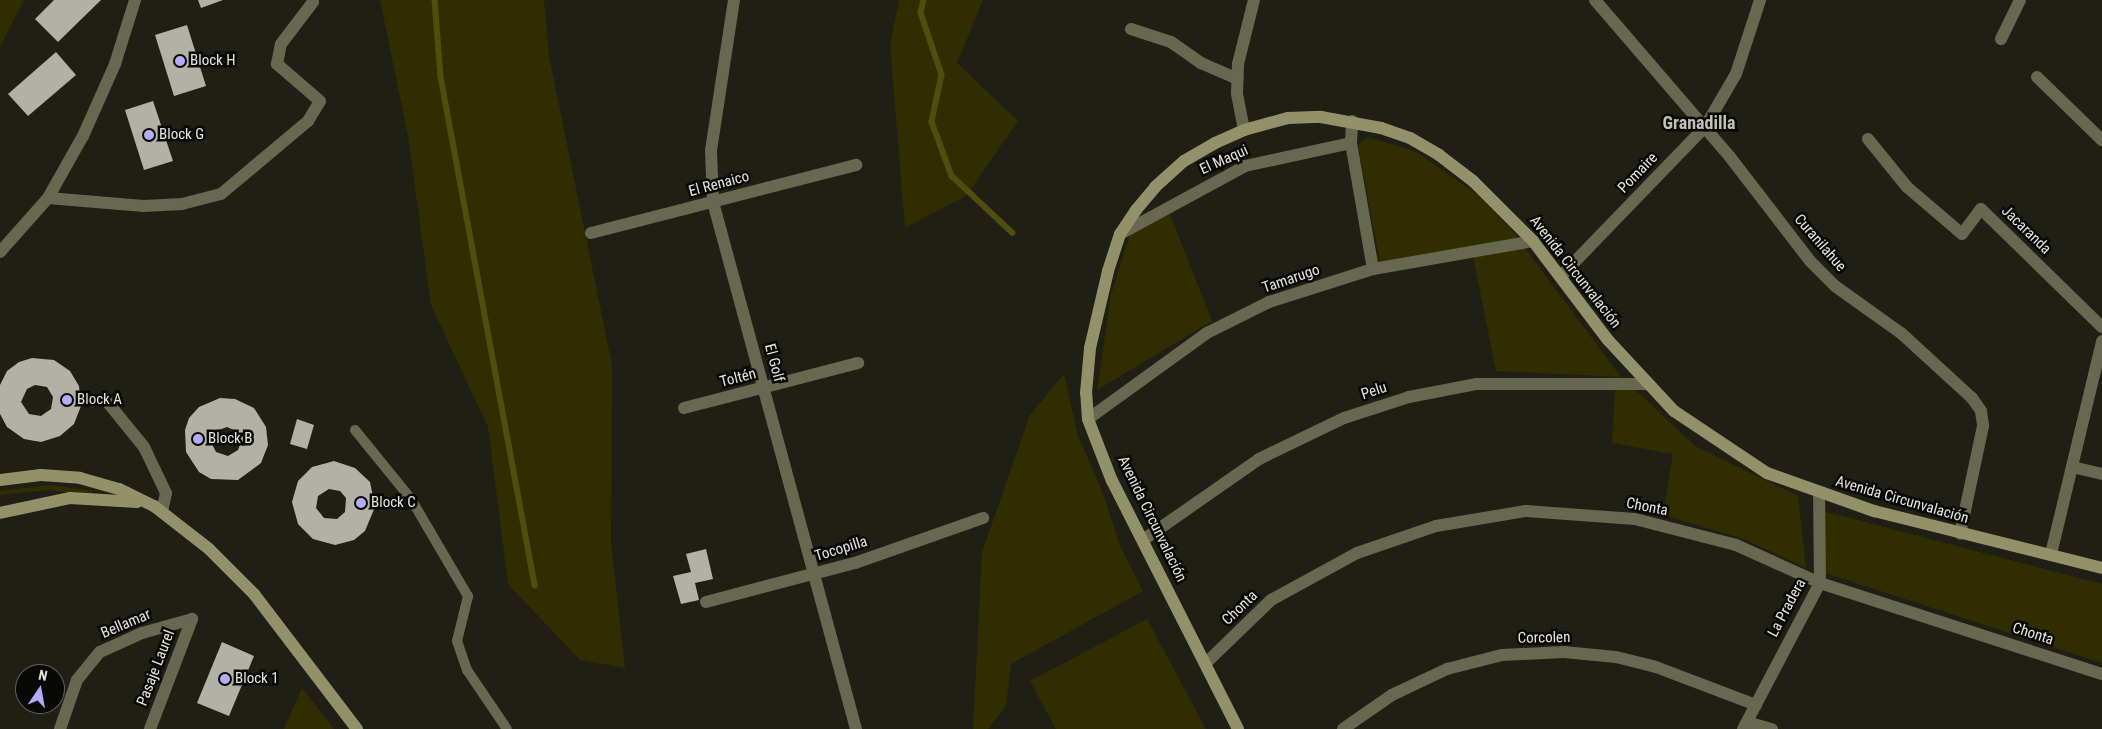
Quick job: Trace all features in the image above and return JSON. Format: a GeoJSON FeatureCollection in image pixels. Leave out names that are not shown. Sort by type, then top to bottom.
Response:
{"type":"FeatureCollection","features":[{"type":"Feature","properties":{"kind":"street"},"geometry":{"type":"LineString","coordinates":[[0,252],[48,198],[83,136],[115,64],[135,0]]}},
{"type":"Feature","properties":{"kind":"street","name":"El Golf"},"geometry":{"type":"LineString","coordinates":[[734,0],[711,150],[713,202],[856,729]]}},
{"type":"Feature","properties":{"kind":"street"},"geometry":{"type":"LineString","coordinates":[[1244,130],[1238,79],[1254,0]]}},
{"type":"Feature","properties":{"kind":"street","name":"Curanilahue"},"geometry":{"type":"LineString","coordinates":[[1595,0],[1705,127],[1810,261],[1835,286],[1901,333],[1972,398],[1981,411],[1983,426],[1960,534]]}},
{"type":"Feature","properties":{"kind":"street","name":"Pomaire"},"geometry":{"type":"LineString","coordinates":[[1561,276],[1705,127],[1736,74],[1760,0]]}},
{"type":"Feature","properties":{"kind":"street"},"geometry":{"type":"LineString","coordinates":[[2001,39],[2020,0]]}},
{"type":"Feature","properties":{"kind":"street"},"geometry":{"type":"LineString","coordinates":[[48,198],[144,206],[182,204],[222,194],[308,120],[320,101],[277,64],[281,44],[313,2]]}},
{"type":"Feature","properties":{"kind":"street"},"geometry":{"type":"LineString","coordinates":[[1131,29],[1171,42],[1201,63],[1238,79]]}},
{"type":"Feature","properties":{"kind":"street"},"geometry":{"type":"LineString","coordinates":[[2036,77],[2102,140]]}},
{"type":"Feature","properties":{"kind":"street","name":"Avenida Circunvalación"},"geometry":{"type":"LineString","coordinates":[[1238,729],[1112,481],[1088,419],[1086,393],[1090,348],[1108,271],[1120,234],[1155,187],[1184,161],[1244,130],[1288,118],[1321,117],[1352,121],[1410,138],[1439,155],[1473,181],[1533,241],[1608,340],[1674,411],[1734,454],[1767,473],[1820,494],[1960,534],[2051,554],[2102,568]]}},
{"type":"Feature","properties":{"kind":"street"},"geometry":{"type":"LineString","coordinates":[[1352,121],[1351,143],[1373,269]]}},
{"type":"Feature","properties":{"kind":"street","name":"Jacaranda"},"geometry":{"type":"LineString","coordinates":[[1868,139],[1907,187],[1962,234],[1981,209],[2102,327]]}},
{"type":"Feature","properties":{"kind":"street","name":"El Maqui"},"geometry":{"type":"LineString","coordinates":[[1120,234],[1245,166],[1351,143]]}},
{"type":"Feature","properties":{"kind":"street","name":"El Renaico"},"geometry":{"type":"LineString","coordinates":[[591,233],[856,165]]}},
{"type":"Feature","properties":{"kind":"street","name":"Tamarugo"},"geometry":{"type":"LineString","coordinates":[[1088,419],[1207,333],[1269,302],[1373,269],[1533,241]]}},
{"type":"Feature","properties":{"kind":"street"},"geometry":{"type":"LineString","coordinates":[[2051,554],[2102,341]]}},
{"type":"Feature","properties":{"kind":"street","name":"Toltén"},"geometry":{"type":"LineString","coordinates":[[684,408],[858,363]]}},
{"type":"Feature","properties":{"kind":"street","name":"Pelu"},"geometry":{"type":"LineString","coordinates":[[1143,540],[1259,459],[1344,418],[1409,397],[1476,384],[1648,384]]}},
{"type":"Feature","properties":{"kind":"street"},"geometry":{"type":"LineString","coordinates":[[105,399],[144,448],[166,493],[158,509]]}},
{"type":"Feature","properties":{"kind":"street"},"geometry":{"type":"LineString","coordinates":[[2072,467],[2102,474]]}},
{"type":"Feature","properties":{"kind":"street"},"geometry":{"type":"LineString","coordinates":[[0,480],[42,475],[80,478],[119,489],[158,509],[210,549],[254,594],[356,729]]}},
{"type":"Feature","properties":{"kind":"street","name":"La Pradera"},"geometry":{"type":"LineString","coordinates":[[1745,726],[1820,583],[1820,494]]}},
{"type":"Feature","properties":{"kind":"street"},"geometry":{"type":"LineString","coordinates":[[0,513],[70,498],[112,498],[158,509]]}},
{"type":"Feature","properties":{"kind":"street","name":"Chonta"},"geometry":{"type":"LineString","coordinates":[[1206,663],[1271,600],[1356,553],[1436,526],[1526,511],[1635,519],[1736,545],[1820,583],[2102,674]]}},
{"type":"Feature","properties":{"kind":"street","name":"Tocopilla"},"geometry":{"type":"LineString","coordinates":[[706,602],[815,573],[983,518]]}},
{"type":"Feature","properties":{"kind":"street","name":"Bellamar"},"geometry":{"type":"LineString","coordinates":[[60,729],[76,680],[100,652],[142,632],[192,619]]}},
{"type":"Feature","properties":{"kind":"street","name":"Pasaje Laurel"},"geometry":{"type":"LineString","coordinates":[[150,729],[192,619]]}},
{"type":"Feature","properties":{"kind":"street","name":"Corcolen"},"geometry":{"type":"LineString","coordinates":[[1350,727],[1392,696],[1447,669],[1502,655],[1564,652],[1616,657],[1656,667],[1756,705]]}},
{"type":"Feature","properties":{"kind":"street"},"geometry":{"type":"LineString","coordinates":[[1745,726],[1772,729]]}},
{"type":"Feature","properties":{"kind":"lane"},"geometry":{"type":"LineString","coordinates":[[355,430],[411,500],[468,596],[458,641],[467,670],[507,729]]}},
{"type":"Feature","properties":{"kind":"shaded area"},"geometry":{"type":"Polygon","coordinates":[[[0,0],[24,0],[0,47],[0,0]]]}},
{"type":"Feature","properties":{"kind":"shaded area"},"geometry":{"type":"Polygon","coordinates":[[[380,0],[544,0],[549,56],[612,365],[611,542],[625,668],[580,660],[508,584],[488,427],[431,305],[408,136],[380,0]]]}},
{"type":"Feature","properties":{"kind":"shaded area"},"geometry":{"type":"Polygon","coordinates":[[[899,0],[983,0],[957,63],[1018,121],[966,196],[905,228],[890,46],[899,0]]]}},
{"type":"Feature","properties":{"kind":"shaded area"},"geometry":{"type":"Polygon","coordinates":[[[1368,137],[1417,152],[1479,196],[1519,238],[1380,262],[1358,145],[1368,137]]]}},
{"type":"Feature","properties":{"kind":"shaded area"},"geometry":{"type":"Polygon","coordinates":[[[1169,212],[1212,321],[1097,390],[1111,295],[1131,231],[1169,212]]]}},
{"type":"Feature","properties":{"kind":"shaded area"},"geometry":{"type":"Polygon","coordinates":[[[1524,247],[1621,377],[1496,371],[1473,256],[1524,247]]]}},
{"type":"Feature","properties":{"kind":"shaded area"},"geometry":{"type":"Polygon","coordinates":[[[1064,374],[1078,436],[1102,491],[1121,548],[1143,591],[1011,664],[1006,706],[988,729],[973,729],[982,552],[1030,415],[1064,374]]]}},
{"type":"Feature","properties":{"kind":"shaded area"},"geometry":{"type":"Polygon","coordinates":[[[1630,388],[1640,394],[1695,446],[1798,496],[1806,568],[1744,539],[1663,515],[1673,454],[1612,443],[1615,390],[1630,388]]]}},
{"type":"Feature","properties":{"kind":"shaded area"},"geometry":{"type":"Polygon","coordinates":[[[51,485],[93,491],[91,495],[47,490],[0,495],[0,491],[51,485]]]}},
{"type":"Feature","properties":{"kind":"shaded area"},"geometry":{"type":"Polygon","coordinates":[[[1819,510],[2102,584],[2102,663],[1822,572],[1819,510]]]}},
{"type":"Feature","properties":{"kind":"shaded area"},"geometry":{"type":"Polygon","coordinates":[[[1147,619],[1206,729],[1056,729],[1030,681],[1147,619]]]}},
{"type":"Feature","properties":{"kind":"shaded area"},"geometry":{"type":"Polygon","coordinates":[[[302,688],[334,729],[284,729],[302,688]]]}},
{"type":"Feature","properties":{"kind":"building"},"geometry":{"type":"Polygon","coordinates":[[[54,0],[101,0],[58,42],[35,19],[54,0]]]}},
{"type":"Feature","properties":{"kind":"building"},"geometry":{"type":"Polygon","coordinates":[[[198,0],[223,0],[201,8],[198,0]]]}},
{"type":"Feature","properties":{"kind":"building","name":"Block H"},"geometry":{"type":"Polygon","coordinates":[[[187,25],[206,86],[174,96],[155,35],[187,25]]]}},
{"type":"Feature","properties":{"kind":"building"},"geometry":{"type":"Polygon","coordinates":[[[56,52],[76,75],[28,116],[8,94],[56,52]]]}},
{"type":"Feature","properties":{"kind":"building","name":"Block G"},"geometry":{"type":"Polygon","coordinates":[[[153,101],[173,161],[144,170],[125,110],[153,101]]]}},
{"type":"Feature","properties":{"kind":"building","name":"Block A"},"geometry":{"type":"Polygon","coordinates":[[[32,358],[54,360],[70,371],[79,386],[81,406],[74,424],[60,436],[41,442],[24,439],[7,427],[0,414],[0,385],[7,371],[19,362],[32,358]],[[35,385],[27,389],[21,402],[29,414],[41,416],[51,409],[53,397],[47,387],[35,385]]]}},
{"type":"Feature","properties":{"kind":"building","name":"Block B"},"geometry":{"type":"Polygon","coordinates":[[[220,398],[235,399],[254,408],[266,427],[268,445],[261,463],[238,480],[211,479],[199,472],[186,452],[185,430],[189,418],[199,407],[220,398]],[[227,427],[216,431],[212,444],[216,452],[228,456],[238,450],[241,442],[236,431],[227,427]]]}},
{"type":"Feature","properties":{"kind":"building"},"geometry":{"type":"Polygon","coordinates":[[[297,419],[314,425],[307,449],[290,444],[297,419]]]}},
{"type":"Feature","properties":{"kind":"building","name":"Block C"},"geometry":{"type":"Polygon","coordinates":[[[334,461],[355,468],[370,482],[375,507],[365,531],[354,540],[335,545],[313,539],[298,524],[292,502],[298,481],[312,467],[334,461]],[[329,489],[318,496],[316,508],[324,518],[337,519],[345,512],[346,498],[340,491],[329,489]]]}},
{"type":"Feature","properties":{"kind":"building"},"geometry":{"type":"Polygon","coordinates":[[[706,549],[713,579],[695,583],[699,600],[681,604],[673,576],[691,572],[686,554],[706,549]]]}},
{"type":"Feature","properties":{"kind":"building","name":"Block 1"},"geometry":{"type":"Polygon","coordinates":[[[222,642],[254,656],[229,716],[197,703],[222,642]]]}},
{"type":"Feature","properties":{"kind":"waterway"},"geometry":{"type":"LineString","coordinates":[[435,0],[441,77],[535,585]]}},
{"type":"Feature","properties":{"kind":"waterway"},"geometry":{"type":"LineString","coordinates":[[924,0],[921,13],[942,75],[932,122],[952,176],[1013,233]]}},
{"type":"Feature","properties":{"kind":"place","name":"Block H"},"geometry":{"type":"Point","coordinates":[180,61]}},
{"type":"Feature","properties":{"kind":"place","name":"Block G"},"geometry":{"type":"Point","coordinates":[149,135]}},
{"type":"Feature","properties":{"kind":"place","name":"Block A"},"geometry":{"type":"Point","coordinates":[67,400]}},
{"type":"Feature","properties":{"kind":"place","name":"Block B"},"geometry":{"type":"Point","coordinates":[198,439]}},
{"type":"Feature","properties":{"kind":"place","name":"Block C"},"geometry":{"type":"Point","coordinates":[361,503]}},
{"type":"Feature","properties":{"kind":"place","name":"Block 1"},"geometry":{"type":"Point","coordinates":[225,679]}},
{"type":"Feature","properties":{"kind":"district","name":"Granadilla"},"geometry":{"type":"Point","coordinates":[1699,123]}}]}
